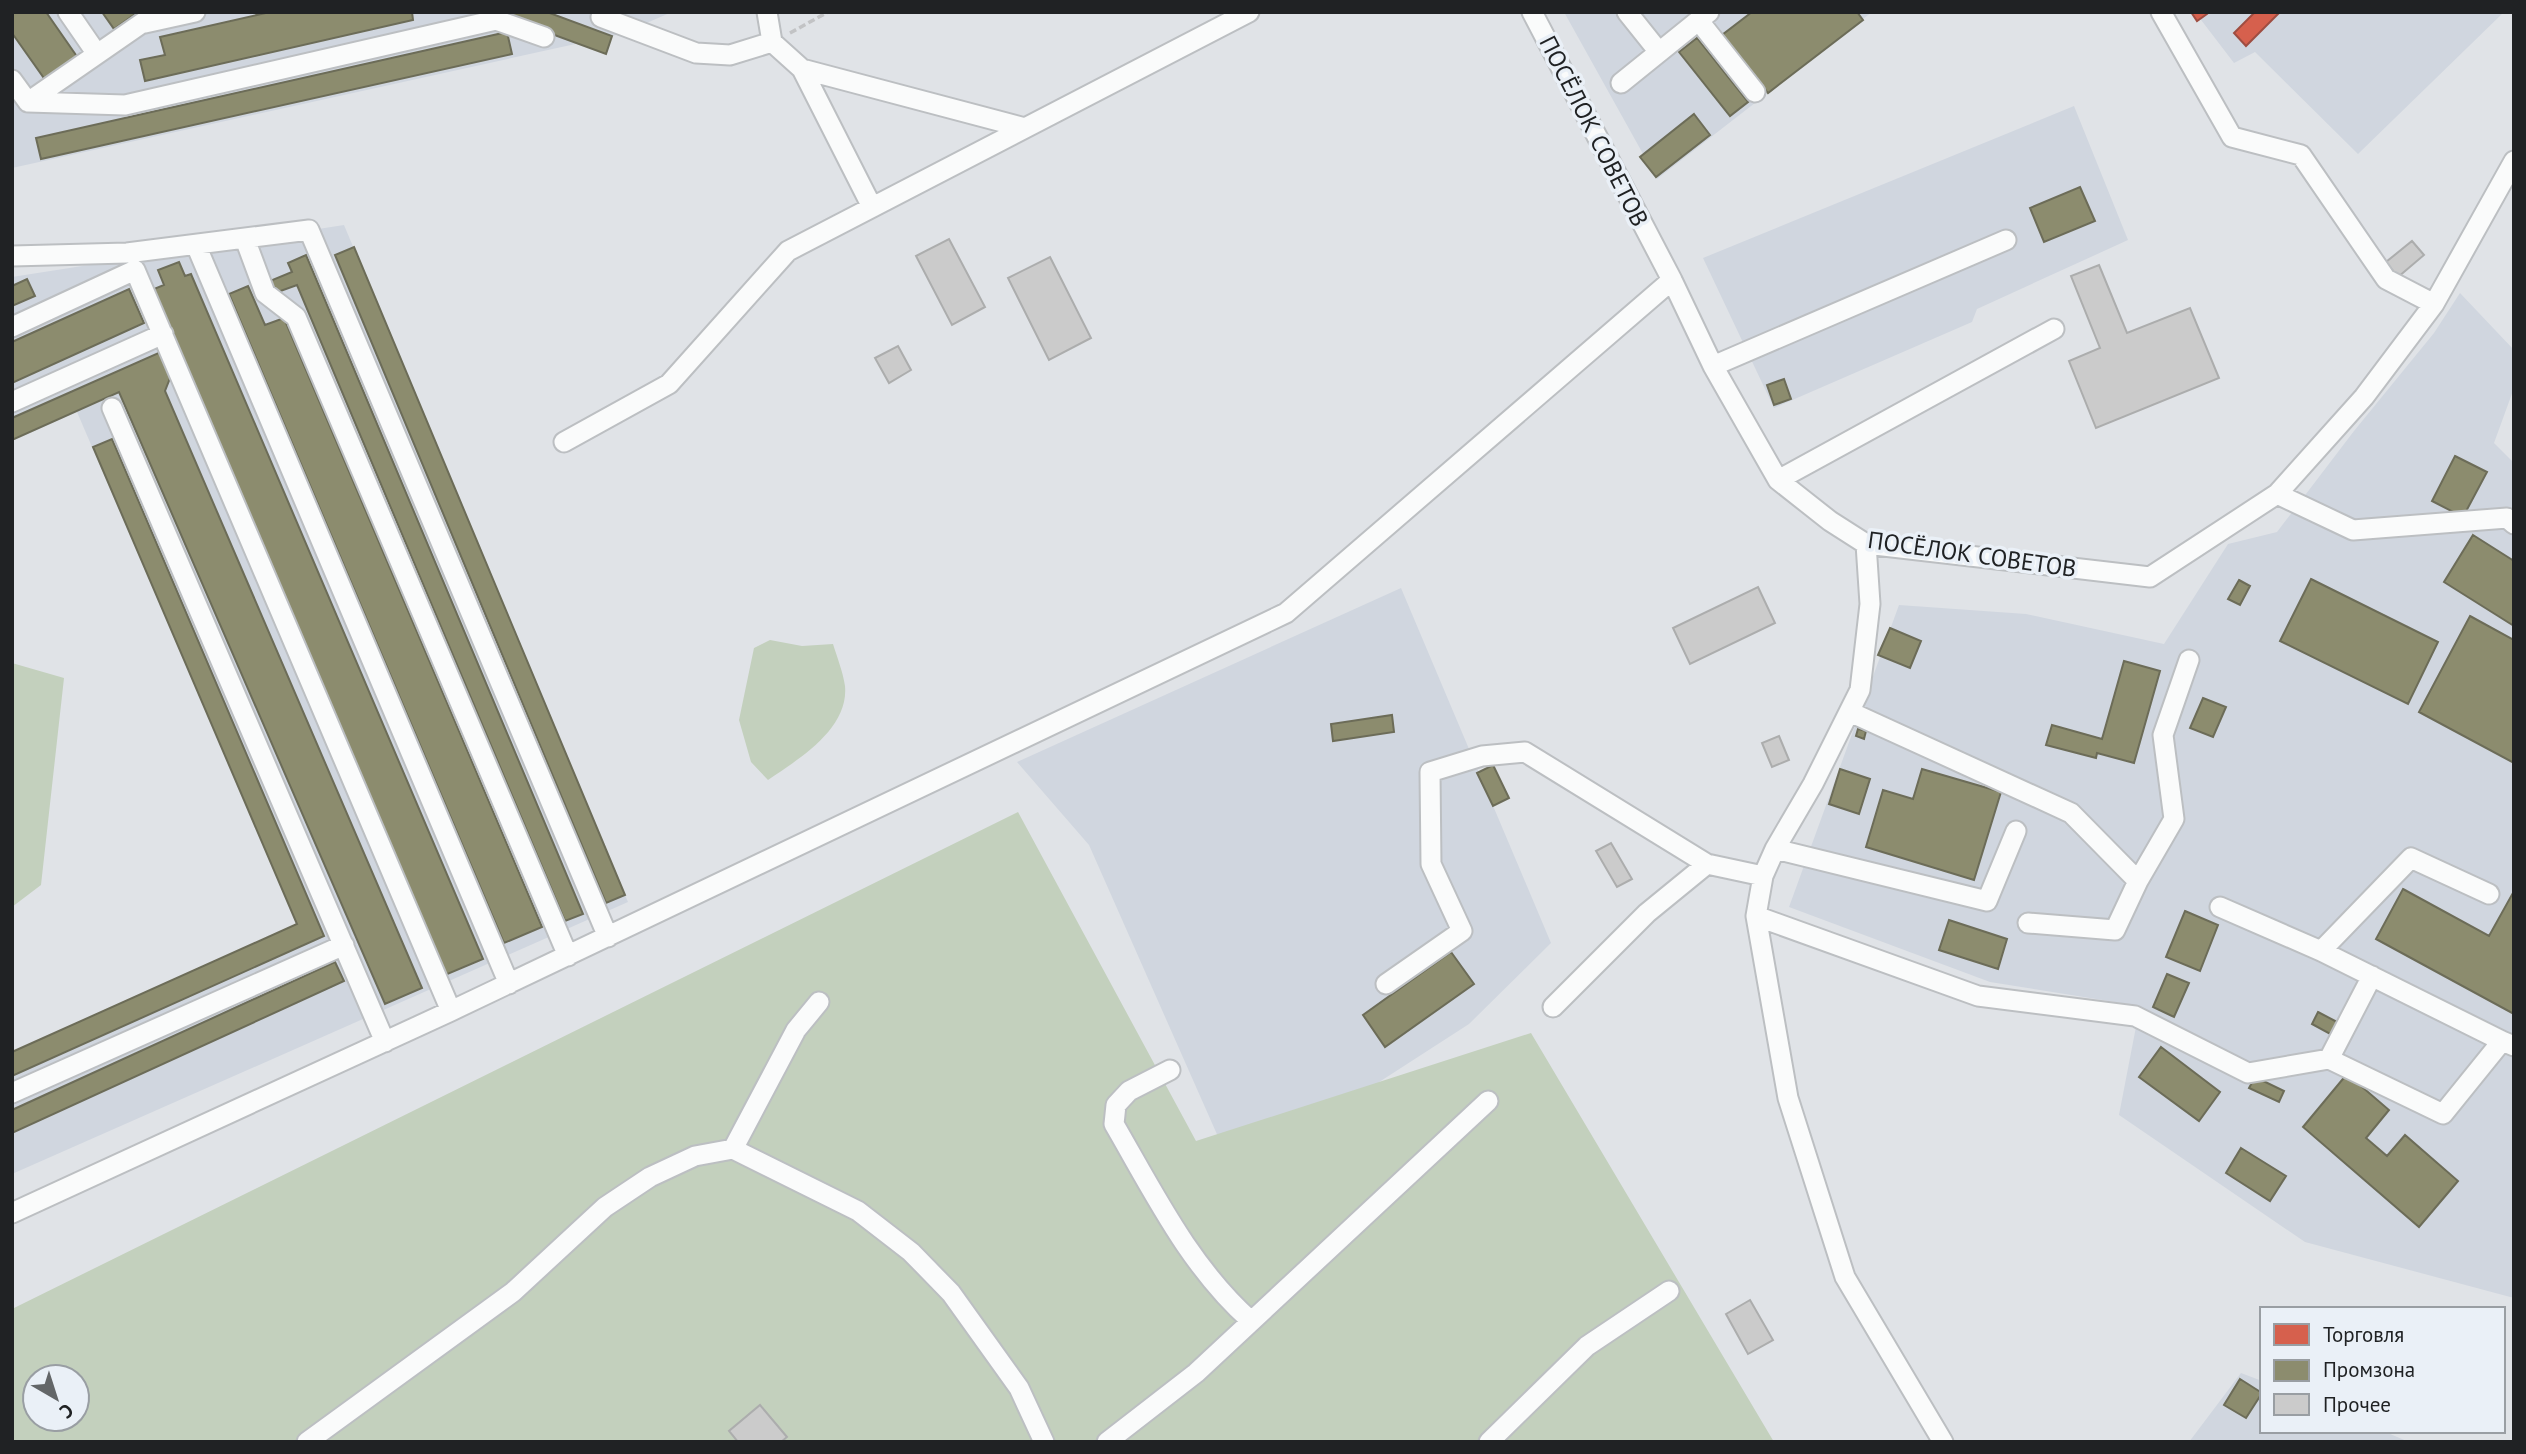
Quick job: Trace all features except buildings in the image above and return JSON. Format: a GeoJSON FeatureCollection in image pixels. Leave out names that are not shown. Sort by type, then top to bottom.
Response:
{"type":"FeatureCollection","features":[{"type":"Feature","properties":{"kind":"street"},"geometry":{"type":"LineString","coordinates":[[68,12],[97,54]]}},
{"type":"Feature","properties":{"kind":"street"},"geometry":{"type":"LineString","coordinates":[[28,102],[158,12]]}},
{"type":"Feature","properties":{"kind":"street"},"geometry":{"type":"LineString","coordinates":[[141,24],[195,12]]}},
{"type":"Feature","properties":{"kind":"street"},"geometry":{"type":"LineString","coordinates":[[476,12],[544,37]]}},
{"type":"Feature","properties":{"kind":"street"},"geometry":{"type":"LineString","coordinates":[[766,12],[772,42],[802,69],[872,207]]}},
{"type":"Feature","properties":{"kind":"street"},"geometry":{"type":"LineString","coordinates":[[564,442],[669,384],[788,251],[1249,12]]}},
{"type":"Feature","properties":{"kind":"street","name":"ПОСЁЛОК СОВЕТОВ"},"geometry":{"type":"LineString","coordinates":[[1532,12],[1672,280],[1713,366],[1778,480],[1830,522],[1867,544],[2150,577],[2277,494],[2364,397],[2434,304],[2514,161]]}},
{"type":"Feature","properties":{"kind":"street"},"geometry":{"type":"LineString","coordinates":[[1627,12],[1659,52]]}},
{"type":"Feature","properties":{"kind":"street"},"geometry":{"type":"LineString","coordinates":[[2161,12],[2232,136],[2301,155],[2386,279],[2434,304]]}},
{"type":"Feature","properties":{"kind":"street"},"geometry":{"type":"LineString","coordinates":[[601,14],[696,53],[730,55],[772,42]]}},
{"type":"Feature","properties":{"kind":"street"},"geometry":{"type":"LineString","coordinates":[[1621,83],[1704,17],[1755,92]]}},
{"type":"Feature","properties":{"kind":"street"},"geometry":{"type":"LineString","coordinates":[[13,83],[28,102],[125,106],[496,20]]}},
{"type":"Feature","properties":{"kind":"street"},"geometry":{"type":"LineString","coordinates":[[802,69],[1025,128]]}},
{"type":"Feature","properties":{"kind":"street"},"geometry":{"type":"LineString","coordinates":[[12,327],[131,262],[196,245],[309,230],[608,937]]}},
{"type":"Feature","properties":{"kind":"street"},"geometry":{"type":"LineString","coordinates":[[245,239],[265,293],[296,317],[568,956]]}},
{"type":"Feature","properties":{"kind":"street"},"geometry":{"type":"LineString","coordinates":[[1713,366],[2006,240]]}},
{"type":"Feature","properties":{"kind":"street"},"geometry":{"type":"LineString","coordinates":[[196,245],[509,984]]}},
{"type":"Feature","properties":{"kind":"street"},"geometry":{"type":"LineString","coordinates":[[12,256],[131,262]]}},
{"type":"Feature","properties":{"kind":"street"},"geometry":{"type":"LineString","coordinates":[[131,262],[451,1012]]}},
{"type":"Feature","properties":{"kind":"street"},"geometry":{"type":"LineString","coordinates":[[12,1213],[451,1012],[1286,614],[1672,280]]}},
{"type":"Feature","properties":{"kind":"street"},"geometry":{"type":"LineString","coordinates":[[1778,480],[2054,329]]}},
{"type":"Feature","properties":{"kind":"street"},"geometry":{"type":"LineString","coordinates":[[12,402],[163,334]]}},
{"type":"Feature","properties":{"kind":"street"},"geometry":{"type":"LineString","coordinates":[[112,408],[386,1042]]}},
{"type":"Feature","properties":{"kind":"street"},"geometry":{"type":"LineString","coordinates":[[2277,494],[2353,530],[2507,518],[2514,524]]}},
{"type":"Feature","properties":{"kind":"street"},"geometry":{"type":"LineString","coordinates":[[1867,544],[1870,604],[1860,690],[1813,784],[1775,849],[1763,876],[1756,916],[1788,1098],[1845,1277],[1943,1442]]}},
{"type":"Feature","properties":{"kind":"street"},"geometry":{"type":"LineString","coordinates":[[2028,923],[2115,930],[2138,881],[2174,819],[2163,734],[2189,660]]}},
{"type":"Feature","properties":{"kind":"street"},"geometry":{"type":"LineString","coordinates":[[1850,712],[2071,813],[2138,881]]}},
{"type":"Feature","properties":{"kind":"street"},"geometry":{"type":"LineString","coordinates":[[1386,984],[1462,930],[1431,864],[1430,772],[1482,756],[1525,752],[1707,864],[1763,876]]}},
{"type":"Feature","properties":{"kind":"street"},"geometry":{"type":"LineString","coordinates":[[1775,849],[1987,901],[2016,831]]}},
{"type":"Feature","properties":{"kind":"street"},"geometry":{"type":"LineString","coordinates":[[2321,951],[2411,858],[2490,894]]}},
{"type":"Feature","properties":{"kind":"street"},"geometry":{"type":"LineString","coordinates":[[1553,1007],[1647,913],[1707,864]]}},
{"type":"Feature","properties":{"kind":"street"},"geometry":{"type":"LineString","coordinates":[[1756,916],[1978,996],[2135,1016],[2248,1073],[2329,1059],[2443,1114],[2508,1043],[2321,951],[2220,906]]}},
{"type":"Feature","properties":{"kind":"street"},"geometry":{"type":"LineString","coordinates":[[12,1093],[344,945]]}},
{"type":"Feature","properties":{"kind":"street"},"geometry":{"type":"LineString","coordinates":[[2329,1059],[2372,976]]}},
{"type":"Feature","properties":{"kind":"street"},"geometry":{"type":"LineString","coordinates":[[733,1149],[796,1031],[819,1002]]}},
{"type":"Feature","properties":{"kind":"street"},"geometry":{"type":"LineString","coordinates":[[1170,1070],[1129,1091],[1116,1105],[1114,1124],[1180,1238],[1228,1301],[1251,1321]]}},
{"type":"Feature","properties":{"kind":"street"},"geometry":{"type":"LineString","coordinates":[[1107,1442],[1196,1373],[1488,1101]]}},
{"type":"Feature","properties":{"kind":"street"},"geometry":{"type":"LineString","coordinates":[[307,1442],[513,1292],[605,1207],[650,1177],[695,1156],[733,1149],[858,1211],[911,1252],[951,1293],[1019,1388],[1044,1442]]}},
{"type":"Feature","properties":{"kind":"street"},"geometry":{"type":"LineString","coordinates":[[1489,1442],[1587,1346],[1669,1291]]}},
{"type":"Feature","properties":{"kind":"path"},"geometry":{"type":"LineString","coordinates":[[772,42],[828,12]]}},
{"type":"Feature","properties":{"kind":"shaded area"},"geometry":{"type":"Polygon","coordinates":[[[12,12],[672,12],[621,34],[12,168],[12,12]]]}},
{"type":"Feature","properties":{"kind":"shaded area"},"geometry":{"type":"Polygon","coordinates":[[[1564,12],[1872,12],[1657,179],[1564,12]]]}},
{"type":"Feature","properties":{"kind":"shaded area"},"geometry":{"type":"Polygon","coordinates":[[[2195,12],[2504,12],[2358,154],[2255,52],[2234,63],[2195,12]]]}},
{"type":"Feature","properties":{"kind":"shaded area"},"geometry":{"type":"Polygon","coordinates":[[[2074,106],[2128,240],[1977,309],[1972,322],[1774,408],[1703,258],[2074,106]]]}},
{"type":"Feature","properties":{"kind":"shaded area"},"geometry":{"type":"Polygon","coordinates":[[[344,225],[628,902],[12,1174],[12,1052],[297,924],[77,412],[12,441],[12,277],[344,225]]]}},
{"type":"Feature","properties":{"kind":"shaded area"},"geometry":{"type":"Polygon","coordinates":[[[2460,293],[2514,350],[2514,388],[2494,443],[2514,463],[2514,1298],[2305,1242],[2119,1115],[2140,1006],[1990,982],[1789,907],[1899,605],[2026,614],[2164,644],[2228,544],[2277,532],[2354,431],[2434,333],[2460,293]]]}},
{"type":"Feature","properties":{"kind":"shaded area"},"geometry":{"type":"Polygon","coordinates":[[[1401,588],[1551,943],[1469,1024],[1235,1175],[1089,845],[1017,762],[1401,588]]]}},
{"type":"Feature","properties":{"kind":"shaded area"},"geometry":{"type":"Polygon","coordinates":[[[2241,1373],[2260,1380],[2260,1433],[2388,1433],[2409,1442],[2189,1442],[2241,1373]]]}},
{"type":"Feature","properties":{"kind":"green space"},"geometry":{"type":"Polygon","coordinates":[[[770,640],[802,646],[833,644],[845,686],[844,702],[831,729],[807,752],[768,780],[751,762],[739,720],[754,648],[770,640]]]}},
{"type":"Feature","properties":{"kind":"green space"},"geometry":{"type":"Polygon","coordinates":[[[12,663],[64,678],[41,885],[12,907],[12,663]]]}},
{"type":"Feature","properties":{"kind":"green space"},"geometry":{"type":"Polygon","coordinates":[[[1018,812],[1196,1141],[1531,1033],[1774,1442],[12,1442],[12,1309],[1018,812]]]}}]}
